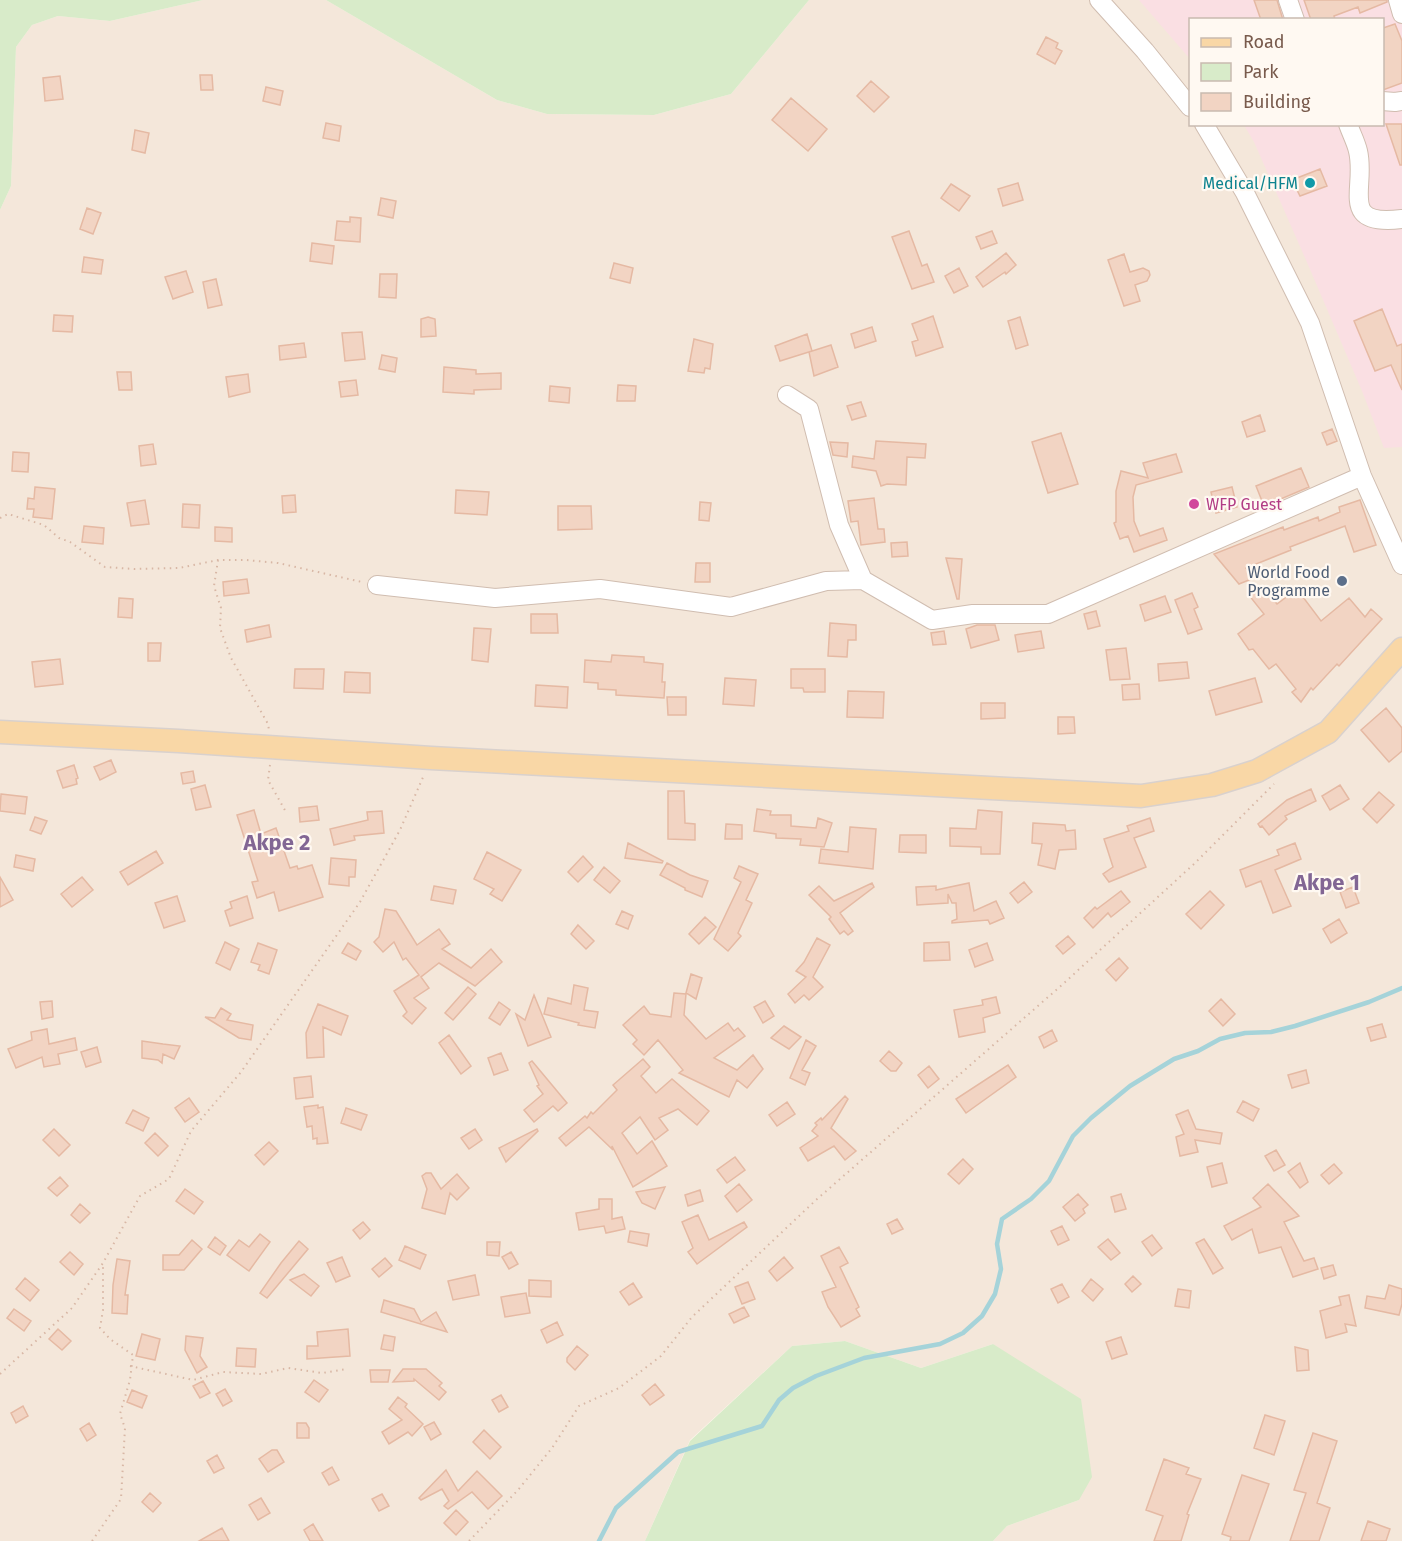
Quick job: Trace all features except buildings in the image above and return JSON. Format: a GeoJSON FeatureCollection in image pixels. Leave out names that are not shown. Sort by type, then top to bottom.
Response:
{"type":"FeatureCollection","features":[{"type":"Feature","properties":{"kind":"main road"},"geometry":{"type":"LineString","coordinates":[[0,732],[430,758],[1142,796],[1212,785],[1257,771],[1328,732],[1402,650]]}},
{"type":"Feature","properties":{"kind":"street"},"geometry":{"type":"LineString","coordinates":[[1099,0],[1189,105]]}},
{"type":"Feature","properties":{"kind":"street"},"geometry":{"type":"LineString","coordinates":[[1288,0],[1294,18]]}},
{"type":"Feature","properties":{"kind":"street"},"geometry":{"type":"LineString","coordinates":[[1398,0],[1402,14]]}},
{"type":"Feature","properties":{"kind":"street"},"geometry":{"type":"LineString","coordinates":[[1384,101],[1402,101]]}},
{"type":"Feature","properties":{"kind":"street"},"geometry":{"type":"LineString","coordinates":[[1205,126],[1245,193],[1310,323],[1362,476],[1402,565]]}},
{"type":"Feature","properties":{"kind":"street"},"geometry":{"type":"LineString","coordinates":[[1349,126],[1358,152],[1358,199],[1364,214],[1372,219],[1387,221],[1402,219]]}},
{"type":"Feature","properties":{"kind":"street"},"geometry":{"type":"LineString","coordinates":[[787,395],[809,409],[839,525],[863,580]]}},
{"type":"Feature","properties":{"kind":"street"},"geometry":{"type":"LineString","coordinates":[[377,585],[495,598],[600,590],[731,607],[826,580],[863,580],[932,620],[973,614],[1048,614],[1362,476]]}},
{"type":"Feature","properties":{"kind":"path"},"geometry":{"type":"LineString","coordinates":[[0,518],[8,514],[44,525],[59,538],[70,542],[105,567],[179,568],[218,560],[278,563],[377,585]]}},
{"type":"Feature","properties":{"kind":"path"},"geometry":{"type":"LineString","coordinates":[[218,560],[214,586],[220,608],[220,628],[231,658],[268,723],[272,747],[268,780],[286,812]]}},
{"type":"Feature","properties":{"kind":"path"},"geometry":{"type":"LineString","coordinates":[[0,1374],[72,1308],[103,1263],[141,1196],[169,1179],[191,1131],[241,1072],[360,902],[400,830],[430,758]]}},
{"type":"Feature","properties":{"kind":"path"},"geometry":{"type":"LineString","coordinates":[[469,1541],[518,1490],[552,1448],[579,1406],[619,1388],[661,1356],[692,1317],[816,1200],[1003,1037],[1195,863],[1279,780]]}},
{"type":"Feature","properties":{"kind":"path"},"geometry":{"type":"LineString","coordinates":[[92,1541],[121,1499],[125,1428],[120,1414],[130,1380],[133,1355],[100,1328],[103,1310],[103,1263]]}},
{"type":"Feature","properties":{"kind":"path"},"geometry":{"type":"LineString","coordinates":[[130,1366],[194,1380],[223,1372],[261,1374],[288,1368],[322,1373],[347,1369]]}},
{"type":"Feature","properties":{"kind":"shaded area"},"geometry":{"type":"Polygon","coordinates":[[[203,0],[326,0],[497,100],[547,114],[654,115],[731,94],[809,0],[1402,0],[1402,1541],[993,1541],[1007,1526],[1079,1500],[993,1344],[921,1368],[845,1341],[792,1346],[690,1440],[645,1541],[0,1541],[0,210],[11,186],[16,47],[32,25],[58,16],[110,21],[203,0]]]}},
{"type":"Feature","properties":{"kind":"shaded area"},"geometry":{"type":"Polygon","coordinates":[[[1139,0],[1402,0],[1402,447],[1384,448],[1306,260],[1254,142],[1245,126],[1384,126],[1384,18],[1189,18],[1189,58],[1139,0]]]}},
{"type":"Feature","properties":{"kind":"green space"},"geometry":{"type":"Polygon","coordinates":[[[0,0],[203,0],[110,21],[58,16],[32,25],[16,47],[11,186],[0,210],[0,0]]]}},
{"type":"Feature","properties":{"kind":"green space"},"geometry":{"type":"Polygon","coordinates":[[[326,0],[809,0],[731,94],[654,115],[547,114],[497,100],[326,0]]]}},
{"type":"Feature","properties":{"kind":"green space"},"geometry":{"type":"Polygon","coordinates":[[[845,1341],[921,1368],[993,1344],[1081,1399],[1092,1477],[1079,1500],[1007,1526],[993,1541],[645,1541],[690,1441],[792,1346],[845,1341]]]}},
{"type":"Feature","properties":{"kind":"waterway"},"geometry":{"type":"LineString","coordinates":[[599,1541],[616,1508],[678,1452],[762,1426],[779,1400],[793,1388],[816,1376],[864,1358],[940,1344],[963,1333],[982,1316],[995,1294],[1001,1269],[997,1244],[1002,1219],[1031,1199],[1049,1181],[1073,1136],[1130,1086],[1174,1059],[1198,1051],[1220,1039],[1245,1033],[1271,1032],[1295,1026],[1369,1002],[1402,988]]}},
{"type":"Feature","properties":{"kind":"place","name":"Medical/HFM"},"geometry":{"type":"Point","coordinates":[1310,183]}},
{"type":"Feature","properties":{"kind":"place","name":"WFP Guest"},"geometry":{"type":"Point","coordinates":[1194,504]}},
{"type":"Feature","properties":{"kind":"place","name":"World Food Programme"},"geometry":{"type":"Point","coordinates":[1342,581]}},
{"type":"Feature","properties":{"kind":"district","name":"Akpe 2"},"geometry":{"type":"Point","coordinates":[277,842]}},
{"type":"Feature","properties":{"kind":"district","name":"Akpe 1"},"geometry":{"type":"Point","coordinates":[1327,882]}}]}
